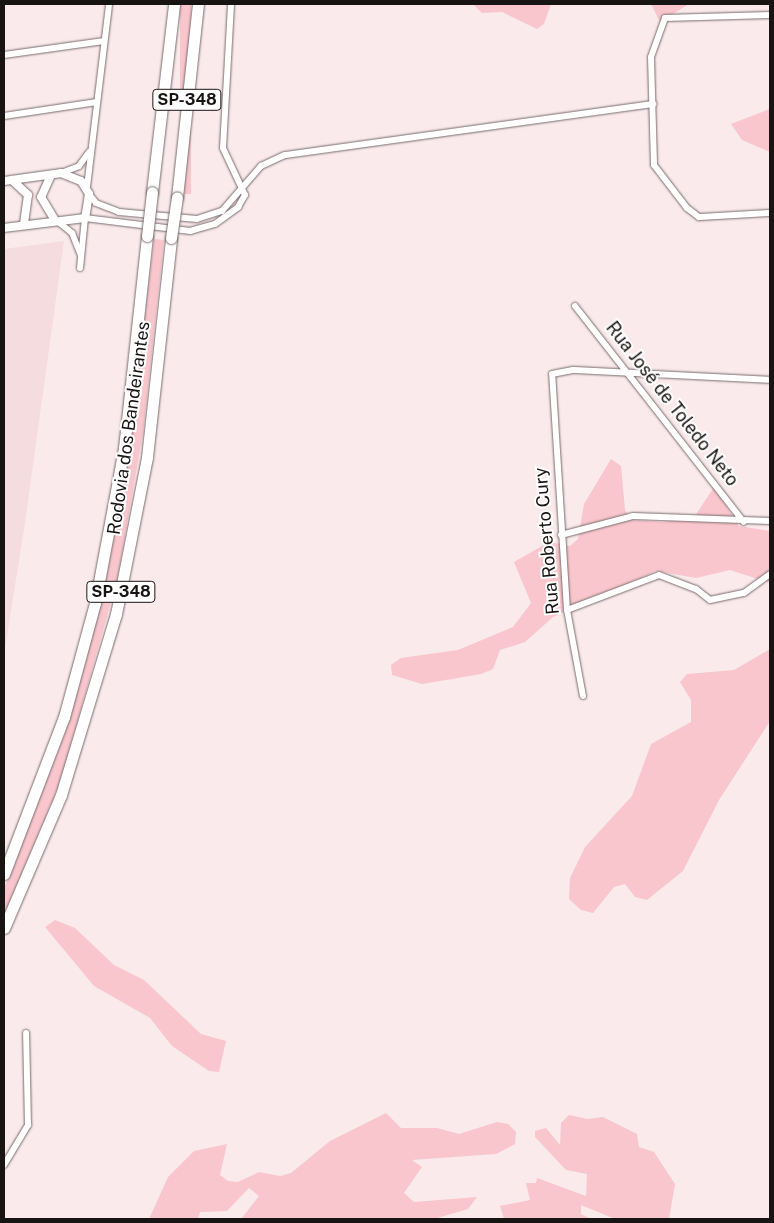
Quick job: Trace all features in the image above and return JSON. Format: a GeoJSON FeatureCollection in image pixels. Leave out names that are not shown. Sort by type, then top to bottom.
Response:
{"type":"FeatureCollection","features":[{"type":"Feature","properties":{"kind":"highway","name":"Rodovia dos Bandeirantes"},"geometry":{"type":"LineString","coordinates":[[4,874],[64,717],[95,603],[124,448],[174,4]]}},
{"type":"Feature","properties":{"kind":"highway","name":"Rodovia dos Bandeirantes"},"geometry":{"type":"LineString","coordinates":[[4,928],[61,794],[116,614],[147,456],[198,4]]}},
{"type":"Feature","properties":{"kind":"street"},"geometry":{"type":"LineString","coordinates":[[80,268],[109,4]]}},
{"type":"Feature","properties":{"kind":"street"},"geometry":{"type":"LineString","coordinates":[[4,228],[55,220],[85,218],[196,230],[233,212],[245,196],[223,148],[231,4]]}},
{"type":"Feature","properties":{"kind":"street"},"geometry":{"type":"LineString","coordinates":[[770,15],[665,18],[651,57],[654,165],[686,208],[699,217],[770,213]]}},
{"type":"Feature","properties":{"kind":"street"},"geometry":{"type":"LineString","coordinates":[[4,55],[104,41]]}},
{"type":"Feature","properties":{"kind":"street"},"geometry":{"type":"LineString","coordinates":[[4,116],[97,102]]}},
{"type":"Feature","properties":{"kind":"street"},"geometry":{"type":"LineString","coordinates":[[61,173],[88,190],[102,206],[119,212],[188,220],[222,211],[261,166],[286,156],[652,104]]}},
{"type":"Feature","properties":{"kind":"street"},"geometry":{"type":"LineString","coordinates":[[8,180],[61,173],[85,161],[92,146]]}},
{"type":"Feature","properties":{"kind":"street"},"geometry":{"type":"LineString","coordinates":[[51,175],[41,197],[55,220],[72,234],[82,256]]}},
{"type":"Feature","properties":{"kind":"street"},"geometry":{"type":"LineString","coordinates":[[8,180],[28,195],[24,225]]}},
{"type":"Feature","properties":{"kind":"street","name":"Rua José de Toledo Neto"},"geometry":{"type":"LineString","coordinates":[[575,306],[632,373],[744,522]]}},
{"type":"Feature","properties":{"kind":"street","name":"Rua Roberto Cury"},"geometry":{"type":"LineString","coordinates":[[583,696],[567,610],[550,382],[559,370],[632,373]]}},
{"type":"Feature","properties":{"kind":"street"},"geometry":{"type":"LineString","coordinates":[[632,373],[770,380]]}},
{"type":"Feature","properties":{"kind":"street"},"geometry":{"type":"LineString","coordinates":[[561,535],[633,516],[767,522],[770,528]]}},
{"type":"Feature","properties":{"kind":"street"},"geometry":{"type":"LineString","coordinates":[[567,610],[659,575],[696,589],[710,600],[744,593],[770,574]]}},
{"type":"Feature","properties":{"kind":"street"},"geometry":{"type":"LineString","coordinates":[[4,1165],[28,1125],[26,1033]]}},
{"type":"Feature","properties":{"kind":"shaded area"},"geometry":{"type":"Polygon","coordinates":[[[180,4],[191,4],[191,194],[180,194],[180,4]]]}},
{"type":"Feature","properties":{"kind":"shaded area"},"geometry":{"type":"Polygon","coordinates":[[[473,4],[551,4],[544,24],[537,29],[502,12],[482,13],[473,4]]]}},
{"type":"Feature","properties":{"kind":"shaded area"},"geometry":{"type":"Polygon","coordinates":[[[651,4],[689,4],[660,22],[651,4]]]}},
{"type":"Feature","properties":{"kind":"shaded area"},"geometry":{"type":"Polygon","coordinates":[[[770,109],[770,152],[742,140],[731,124],[770,109]]]}},
{"type":"Feature","properties":{"kind":"shaded area"},"geometry":{"type":"Polygon","coordinates":[[[154,239],[164,240],[143,433],[117,581],[61,780],[4,915],[4,888],[62,741],[104,589],[125,479],[154,239]]]}},
{"type":"Feature","properties":{"kind":"shaded area"},"geometry":{"type":"Polygon","coordinates":[[[64,241],[25,523],[4,655],[4,249],[64,241]]]}},
{"type":"Feature","properties":{"kind":"shaded area"},"geometry":{"type":"Polygon","coordinates":[[[611,459],[621,466],[625,510],[632,520],[663,522],[695,516],[714,487],[739,526],[770,531],[770,583],[730,570],[696,578],[656,571],[553,617],[525,642],[500,650],[493,669],[481,674],[422,684],[392,675],[391,665],[401,658],[458,650],[513,627],[531,603],[514,562],[549,542],[570,546],[578,539],[584,504],[611,459]]]}},
{"type":"Feature","properties":{"kind":"shaded area"},"geometry":{"type":"Polygon","coordinates":[[[770,649],[770,721],[719,800],[683,871],[647,900],[635,897],[625,884],[614,887],[593,913],[581,910],[569,899],[570,878],[585,847],[632,796],[651,744],[691,722],[691,700],[680,682],[687,674],[734,670],[770,649]]]}},
{"type":"Feature","properties":{"kind":"shaded area"},"geometry":{"type":"Polygon","coordinates":[[[55,920],[75,928],[114,965],[144,980],[201,1034],[226,1041],[219,1072],[209,1071],[172,1046],[150,1018],[94,986],[45,927],[55,920]]]}},
{"type":"Feature","properties":{"kind":"shaded area"},"geometry":{"type":"Polygon","coordinates":[[[386,1113],[401,1128],[437,1128],[459,1134],[497,1122],[508,1124],[516,1132],[515,1144],[496,1154],[412,1160],[422,1167],[404,1193],[414,1202],[477,1197],[468,1209],[434,1219],[241,1219],[259,1196],[249,1188],[227,1211],[200,1212],[198,1219],[149,1219],[168,1177],[194,1151],[227,1144],[220,1175],[228,1181],[238,1182],[259,1172],[280,1176],[291,1173],[330,1141],[386,1113]]]}},
{"type":"Feature","properties":{"kind":"shaded area"},"geometry":{"type":"Polygon","coordinates":[[[569,1115],[588,1119],[603,1117],[637,1134],[639,1147],[654,1152],[675,1184],[669,1219],[615,1219],[581,1205],[581,1214],[591,1219],[504,1219],[500,1206],[530,1200],[526,1183],[536,1183],[537,1178],[586,1196],[587,1174],[566,1170],[535,1137],[535,1131],[546,1128],[560,1145],[561,1123],[569,1115]]]}}]}
